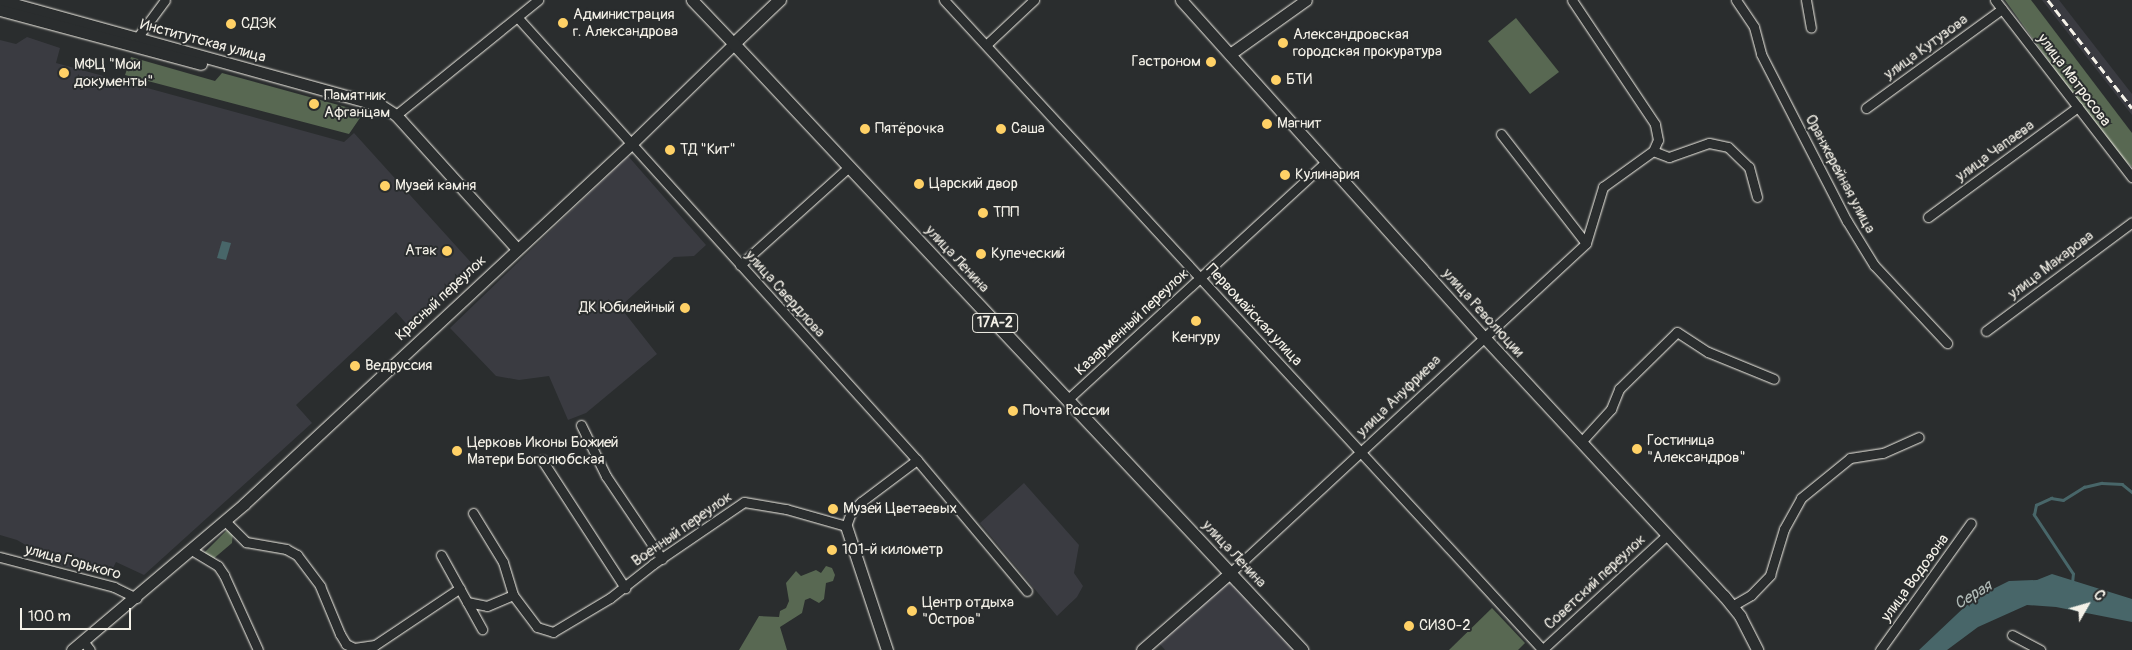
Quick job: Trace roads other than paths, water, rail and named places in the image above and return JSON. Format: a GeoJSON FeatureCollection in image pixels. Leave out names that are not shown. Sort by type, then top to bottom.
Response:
{"type":"FeatureCollection","features":[{"type":"Feature","properties":{"kind":"main road","name":"Институтская улица"},"geometry":{"type":"LineString","coordinates":[[0,0],[16,9],[382,106],[396,115],[517,249]]}},
{"type":"Feature","properties":{"kind":"main road","name":"улица Ленина"},"geometry":{"type":"LineString","coordinates":[[692,0],[1302,650]]}},
{"type":"Feature","properties":{"kind":"main road","name":"Красный переулок"},"geometry":{"type":"LineString","coordinates":[[72,650],[86,646],[137,598],[193,551],[631,144],[780,0]]}},
{"type":"Feature","properties":{"kind":"main road","name":"улица Революции"},"geometry":{"type":"LineString","coordinates":[[1181,0],[1484,336],[1732,606],[1757,650]]}},
{"type":"Feature","properties":{"kind":"main road"},"geometry":{"type":"LineString","coordinates":[[1230,54],[1306,0]]}},
{"type":"Feature","properties":{"kind":"main road","name":"Институтская улица"},"geometry":{"type":"LineString","coordinates":[[0,10],[16,9]]}},
{"type":"Feature","properties":{"kind":"main road"},"geometry":{"type":"LineString","coordinates":[[846,526],[887,650]]}},
{"type":"Feature","properties":{"kind":"main road","name":"улица Ануфриева"},"geometry":{"type":"LineString","coordinates":[[1142,650],[1230,573]]}},
{"type":"Feature","properties":{"kind":"street"},"geometry":{"type":"LineString","coordinates":[[135,42],[165,0]]}},
{"type":"Feature","properties":{"kind":"street"},"geometry":{"type":"LineString","coordinates":[[396,115],[538,0]]}},
{"type":"Feature","properties":{"kind":"street","name":"Первомайская улица"},"geometry":{"type":"LineString","coordinates":[[944,0],[1362,452],[1542,650]]}},
{"type":"Feature","properties":{"kind":"street"},"geometry":{"type":"LineString","coordinates":[[986,45],[1034,0]]}},
{"type":"Feature","properties":{"kind":"street"},"geometry":{"type":"LineString","coordinates":[[1572,0],[1655,124],[1658,140],[1653,151],[1602,187],[1586,243]]}},
{"type":"Feature","properties":{"kind":"street","name":"Оранжерейная улица"},"geometry":{"type":"LineString","coordinates":[[1736,0],[1754,27],[1761,54],[1847,221],[1874,265],[1947,343]]}},
{"type":"Feature","properties":{"kind":"street"},"geometry":{"type":"LineString","coordinates":[[1806,0],[1811,28]]}},
{"type":"Feature","properties":{"kind":"street","name":"улица Матросова"},"geometry":{"type":"LineString","coordinates":[[1995,0],[2132,177]]}},
{"type":"Feature","properties":{"kind":"street","name":"улица Кутузова"},"geometry":{"type":"LineString","coordinates":[[1866,108],[2002,10]]}},
{"type":"Feature","properties":{"kind":"street","name":"улица Свердлова"},"geometry":{"type":"LineString","coordinates":[[518,18],[917,460],[1027,591]]}},
{"type":"Feature","properties":{"kind":"street","name":"улица Чапаева"},"geometry":{"type":"LineString","coordinates":[[1928,217],[2078,107]]}},
{"type":"Feature","properties":{"kind":"street"},"geometry":{"type":"LineString","coordinates":[[1500,134],[1586,243]]}},
{"type":"Feature","properties":{"kind":"street"},"geometry":{"type":"LineString","coordinates":[[1653,151],[1669,157],[1709,143],[1728,147],[1742,157],[1749,168],[1757,197]]}},
{"type":"Feature","properties":{"kind":"street","name":"Казарменный переулок"},"geometry":{"type":"LineString","coordinates":[[1067,400],[1326,162]]}},
{"type":"Feature","properties":{"kind":"street"},"geometry":{"type":"LineString","coordinates":[[740,265],[849,167]]}},
{"type":"Feature","properties":{"kind":"street","name":"улица Макарова"},"geometry":{"type":"LineString","coordinates":[[1986,331],[2132,222]]}},
{"type":"Feature","properties":{"kind":"street","name":"улица Ануфриева"},"geometry":{"type":"LineString","coordinates":[[1230,573],[1586,243]]}},
{"type":"Feature","properties":{"kind":"street"},"geometry":{"type":"LineString","coordinates":[[1581,442],[1611,409],[1619,389],[1677,332],[1708,352],[1774,379]]}},
{"type":"Feature","properties":{"kind":"street"},"geometry":{"type":"LineString","coordinates":[[581,425],[606,476],[662,559]]}},
{"type":"Feature","properties":{"kind":"street"},"geometry":{"type":"LineString","coordinates":[[1732,606],[1751,595],[1770,575],[1784,529],[1801,498],[1850,458],[1883,453],[1919,437]]}},
{"type":"Feature","properties":{"kind":"street"},"geometry":{"type":"LineString","coordinates":[[542,460],[625,588]]}},
{"type":"Feature","properties":{"kind":"street"},"geometry":{"type":"LineString","coordinates":[[846,526],[851,512],[861,502],[917,460]]}},
{"type":"Feature","properties":{"kind":"street","name":"Военный переулок"},"geometry":{"type":"LineString","coordinates":[[513,595],[537,627],[553,632],[625,588],[662,559],[744,502],[786,509],[846,526]]}},
{"type":"Feature","properties":{"kind":"street"},"geometry":{"type":"LineString","coordinates":[[467,602],[487,606],[513,595],[503,562],[473,513]]}},
{"type":"Feature","properties":{"kind":"street"},"geometry":{"type":"LineString","coordinates":[[225,521],[246,542],[286,548],[296,555],[320,586],[346,644],[354,648],[375,645],[460,588]]}},
{"type":"Feature","properties":{"kind":"street","name":"улица Водозона"},"geometry":{"type":"LineString","coordinates":[[1880,650],[1971,523]]}},
{"type":"Feature","properties":{"kind":"street","name":"Советский переулок"},"geometry":{"type":"LineString","coordinates":[[1542,650],[1667,535]]}},
{"type":"Feature","properties":{"kind":"street"},"geometry":{"type":"LineString","coordinates":[[193,551],[218,566],[224,575],[258,650]]}},
{"type":"Feature","properties":{"kind":"street"},"geometry":{"type":"LineString","coordinates":[[441,555],[482,629]]}},
{"type":"Feature","properties":{"kind":"street","name":"улица Горького"},"geometry":{"type":"LineString","coordinates":[[0,557],[114,587],[137,598]]}},
{"type":"Feature","properties":{"kind":"street"},"geometry":{"type":"LineString","coordinates":[[2012,635],[2040,650]]}},
{"type":"Feature","properties":{"kind":"water"},"geometry":{"type":"Polygon","coordinates":[[[222,241],[231,243],[226,260],[217,258],[222,241]]]}},
{"type":"Feature","properties":{"kind":"water"},"geometry":{"type":"Polygon","coordinates":[[[2052,574],[2132,599],[2132,622],[2056,607],[2027,605],[1978,627],[1947,650],[1919,650],[1973,599],[2009,581],[2037,580],[2052,574]]]}},
{"type":"Feature","properties":{"kind":"waterway"},"geometry":{"type":"LineString","coordinates":[[2072,583],[2073,574],[2034,515],[2036,505],[2051,498],[2063,500],[2084,487],[2102,483],[2122,484],[2132,492]]}},
{"type":"Feature","properties":{"kind":"railway"},"geometry":{"type":"LineString","coordinates":[[2048,0],[2132,108]]}},
{"type":"Feature","properties":{"kind":"place","name":"Администрация г. Александрова"},"geometry":{"type":"Point","coordinates":[563,23]}},
{"type":"Feature","properties":{"kind":"place","name":"СДЭК"},"geometry":{"type":"Point","coordinates":[231,24]}},
{"type":"Feature","properties":{"kind":"place","name":"Александровская городская прокуратура"},"geometry":{"type":"Point","coordinates":[1283,43]}},
{"type":"Feature","properties":{"kind":"place","name":"Гастроном"},"geometry":{"type":"Point","coordinates":[1211,62]}},
{"type":"Feature","properties":{"kind":"place","name":"МФЦ \"Мои документы\""},"geometry":{"type":"Point","coordinates":[64,73]}},
{"type":"Feature","properties":{"kind":"place","name":"БТИ"},"geometry":{"type":"Point","coordinates":[1276,80]}},
{"type":"Feature","properties":{"kind":"place","name":"Памятник Афганцам"},"geometry":{"type":"Point","coordinates":[314,104]}},
{"type":"Feature","properties":{"kind":"place","name":"Магнит"},"geometry":{"type":"Point","coordinates":[1267,124]}},
{"type":"Feature","properties":{"kind":"place","name":"Пятёрочка"},"geometry":{"type":"Point","coordinates":[865,129]}},
{"type":"Feature","properties":{"kind":"place","name":"Саша"},"geometry":{"type":"Point","coordinates":[1001,129]}},
{"type":"Feature","properties":{"kind":"place","name":"ТД \"Кит\""},"geometry":{"type":"Point","coordinates":[670,150]}},
{"type":"Feature","properties":{"kind":"place","name":"Кулинария"},"geometry":{"type":"Point","coordinates":[1285,175]}},
{"type":"Feature","properties":{"kind":"place","name":"Царский двор"},"geometry":{"type":"Point","coordinates":[919,184]}},
{"type":"Feature","properties":{"kind":"place","name":"Музей камня"},"geometry":{"type":"Point","coordinates":[385,186]}},
{"type":"Feature","properties":{"kind":"place","name":"ТПП"},"geometry":{"type":"Point","coordinates":[983,213]}},
{"type":"Feature","properties":{"kind":"place","name":"Атак"},"geometry":{"type":"Point","coordinates":[447,251]}},
{"type":"Feature","properties":{"kind":"place","name":"Купеческий"},"geometry":{"type":"Point","coordinates":[981,254]}},
{"type":"Feature","properties":{"kind":"place","name":"ДК Юбилейный"},"geometry":{"type":"Point","coordinates":[685,308]}},
{"type":"Feature","properties":{"kind":"place","name":"Кенгуру"},"geometry":{"type":"Point","coordinates":[1196,321]}},
{"type":"Feature","properties":{"kind":"place","name":"Ведруссия"},"geometry":{"type":"Point","coordinates":[355,366]}},
{"type":"Feature","properties":{"kind":"place","name":"Почта России"},"geometry":{"type":"Point","coordinates":[1013,411]}},
{"type":"Feature","properties":{"kind":"place","name":"Гостиница \"Александров\""},"geometry":{"type":"Point","coordinates":[1637,449]}},
{"type":"Feature","properties":{"kind":"place","name":"Церковь Иконы Божией Матери Боголюбская"},"geometry":{"type":"Point","coordinates":[457,451]}},
{"type":"Feature","properties":{"kind":"place","name":"Музей Цветаевых"},"geometry":{"type":"Point","coordinates":[833,509]}},
{"type":"Feature","properties":{"kind":"place","name":"101-й километр"},"geometry":{"type":"Point","coordinates":[832,550]}},
{"type":"Feature","properties":{"kind":"place","name":"Центр отдыха \"Остров\""},"geometry":{"type":"Point","coordinates":[912,611]}},
{"type":"Feature","properties":{"kind":"place","name":"СИЗО-2"},"geometry":{"type":"Point","coordinates":[1409,626]}},
{"type":"Feature","properties":{"kind":"water label","name":"Серая"},"geometry":{"type":"Point","coordinates":[1973,595]}}]}
